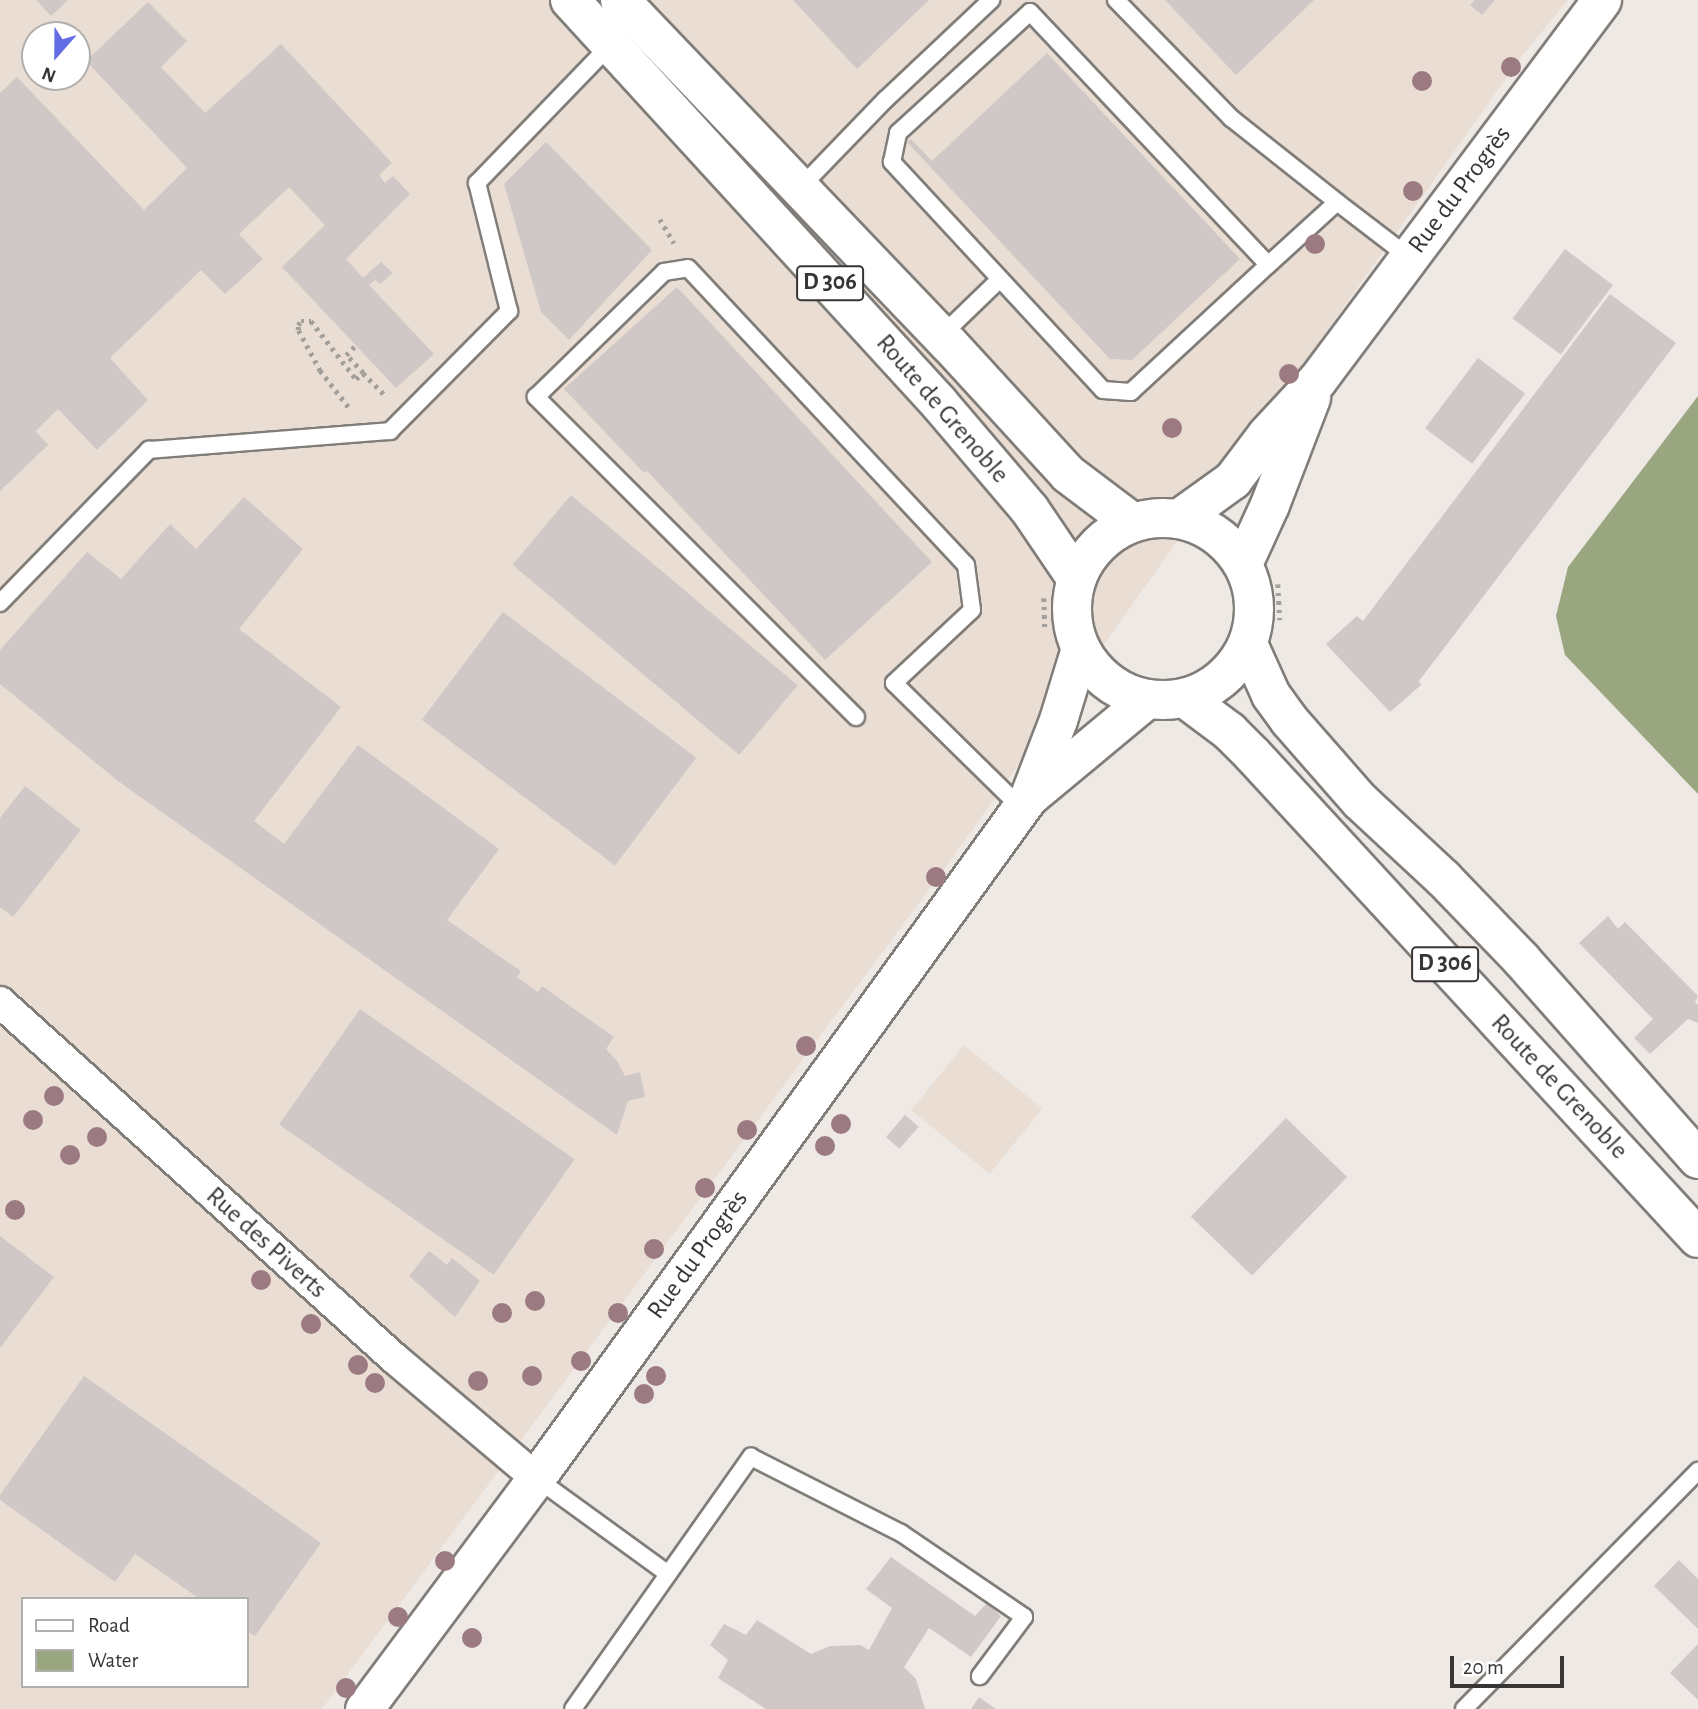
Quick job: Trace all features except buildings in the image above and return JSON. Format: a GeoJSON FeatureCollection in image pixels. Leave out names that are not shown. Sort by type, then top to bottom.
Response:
{"type":"FeatureCollection","features":[{"type":"Feature","properties":{"kind":"main road","name":"Route de Grenoble"},"geometry":{"type":"LineString","coordinates":[[570,0],[939,403],[1030,510],[1076,578]]}},
{"type":"Feature","properties":{"kind":"main road","name":"Rue du Progrès"},"geometry":{"type":"LineString","coordinates":[[1179,520],[1233,480],[1267,435],[1318,380],[1602,0]]}},
{"type":"Feature","properties":{"kind":"main road","name":"Route de Grenoble"},"geometry":{"type":"LineString","coordinates":[[631,4],[799,189],[941,336],[1068,474],[1133,523]]}},
{"type":"Feature","properties":{"kind":"main road","name":"Rue du Progrès"},"geometry":{"type":"LineString","coordinates":[[1242,564],[1270,505],[1318,380]]}},
{"type":"Feature","properties":{"kind":"main road"},"geometry":{"type":"LineString","coordinates":[[1156,518],[1179,520],[1204,528],[1226,543],[1242,564],[1252,590],[1254,617],[1248,643],[1233,668],[1212,687],[1186,699],[1146,700],[1119,690],[1096,672],[1080,648],[1072,626],[1071,601],[1076,578],[1089,555],[1108,535],[1133,523],[1156,518]]}},
{"type":"Feature","properties":{"kind":"main road","name":"Route de Grenoble"},"geometry":{"type":"LineString","coordinates":[[1248,643],[1271,695],[1289,720],[1360,801],[1444,879],[1521,959],[1698,1158]]}},
{"type":"Feature","properties":{"kind":"main road","name":"Route de Grenoble"},"geometry":{"type":"LineString","coordinates":[[1186,699],[1228,731],[1252,754],[1698,1237]]}},
{"type":"Feature","properties":{"kind":"street","name":"Rue du Progrès"},"geometry":{"type":"LineString","coordinates":[[364,1709],[536,1478],[1024,803],[1058,720],[1080,648]]}},
{"type":"Feature","properties":{"kind":"street","name":"Rue du Progrès"},"geometry":{"type":"LineString","coordinates":[[1024,803],[1146,700]]}},
{"type":"Feature","properties":{"kind":"street","name":"Rue des Piverts"},"geometry":{"type":"LineString","coordinates":[[0,1002],[394,1358],[536,1478]]}},
{"type":"Feature","properties":{"kind":"lane"},"geometry":{"type":"LineString","coordinates":[[799,189],[885,100],[991,0]]}},
{"type":"Feature","properties":{"kind":"lane"},"geometry":{"type":"LineString","coordinates":[[1116,0],[1231,118],[1409,257]]}},
{"type":"Feature","properties":{"kind":"lane"},"geometry":{"type":"LineString","coordinates":[[1268,265],[1030,12],[898,133],[892,162],[1103,390],[1130,392],[1337,202]]}},
{"type":"Feature","properties":{"kind":"lane"},"geometry":{"type":"LineString","coordinates":[[0,603],[149,450],[390,431],[509,311],[477,183],[611,44]]}},
{"type":"Feature","properties":{"kind":"lane"},"geometry":{"type":"LineString","coordinates":[[856,717],[536,397],[664,272],[688,268],[966,565],[972,610],[894,683],[1024,803]]}},
{"type":"Feature","properties":{"kind":"lane"},"geometry":{"type":"LineString","coordinates":[[941,336],[1000,279]]}},
{"type":"Feature","properties":{"kind":"lane"},"geometry":{"type":"LineString","coordinates":[[573,1709],[751,1457],[901,1533],[1024,1617],[980,1676]]}},
{"type":"Feature","properties":{"kind":"lane"},"geometry":{"type":"LineString","coordinates":[[1464,1709],[1698,1471]]}},
{"type":"Feature","properties":{"kind":"lane"},"geometry":{"type":"LineString","coordinates":[[536,1478],[668,1574]]}},
{"type":"Feature","properties":{"kind":"path"},"geometry":{"type":"LineString","coordinates":[[363,373],[356,379],[311,321],[301,321],[298,330],[340,401],[354,408],[369,407],[372,432]]}},
{"type":"Feature","properties":{"kind":"path"},"geometry":{"type":"LineString","coordinates":[[355,346],[346,355],[380,390]]}},
{"type":"Feature","properties":{"kind":"shaded area"},"geometry":{"type":"Polygon","coordinates":[[[0,0],[1568,0],[1522,56],[950,861],[322,1709],[0,1709],[0,0]]]}},
{"type":"Feature","properties":{"kind":"shaded area"},"geometry":{"type":"Polygon","coordinates":[[[964,1045],[1042,1109],[990,1174],[911,1110],[964,1045]]]}},
{"type":"Feature","properties":{"kind":"water"},"geometry":{"type":"Polygon","coordinates":[[[1698,396],[1698,794],[1565,655],[1556,616],[1568,567],[1698,396]]]}}]}
